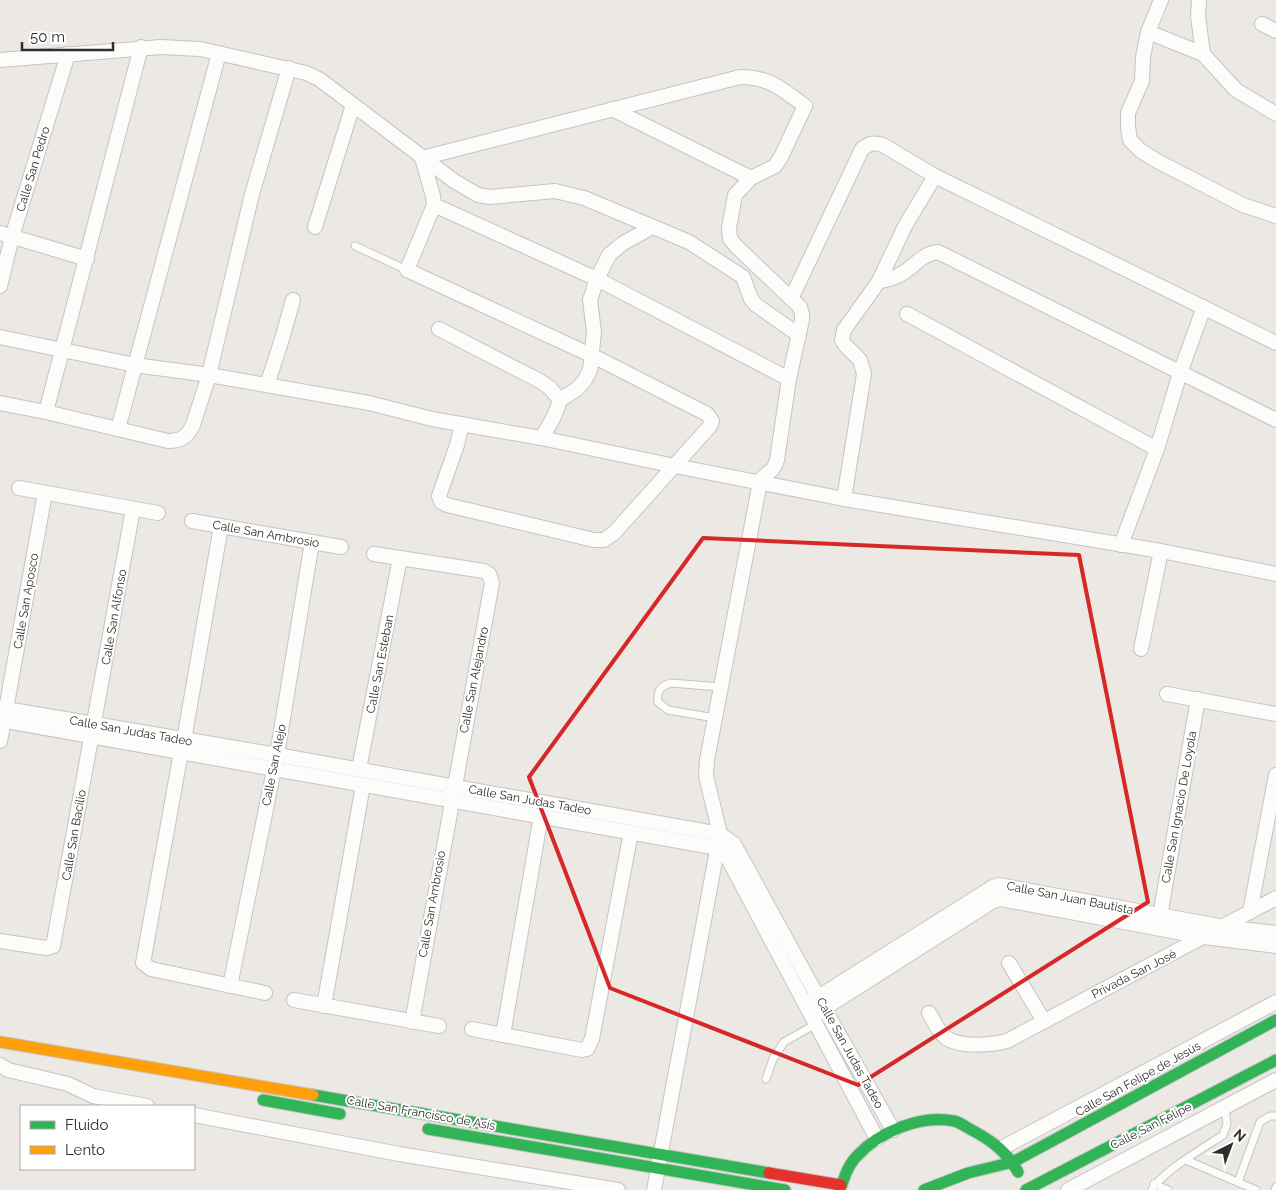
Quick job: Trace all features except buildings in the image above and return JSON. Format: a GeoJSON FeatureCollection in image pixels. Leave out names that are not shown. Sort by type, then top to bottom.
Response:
{"type":"FeatureCollection","features":[{"type":"Feature","properties":{"kind":"main road","name":"Calle San Felipe de Jesús"},"geometry":{"type":"LineString","coordinates":[[1013,1162],[1276,1020]]}},
{"type":"Feature","properties":{"kind":"main road","name":"Calle San Francisco de Asís"},"geometry":{"type":"LineString","coordinates":[[0,1042],[659,1161],[785,1190]]}},
{"type":"Feature","properties":{"kind":"main road","name":"Calle San Felipe"},"geometry":{"type":"LineString","coordinates":[[1026,1190],[1276,1060]]}},
{"type":"Feature","properties":{"kind":"main road","name":"Calle San Francisco de Asís"},"geometry":{"type":"LineString","coordinates":[[248,1098],[356,1116]]}},
{"type":"Feature","properties":{"kind":"main road"},"geometry":{"type":"LineString","coordinates":[[840,1188],[856,1156],[877,1139],[893,1130],[925,1121],[954,1122],[983,1134],[1002,1148],[1013,1162],[1026,1190]]}},
{"type":"Feature","properties":{"kind":"main road","name":"Calle San Francisco de Asís"},"geometry":{"type":"LineString","coordinates":[[415,1126],[840,1188]]}},
{"type":"Feature","properties":{"kind":"main road"},"geometry":{"type":"LineString","coordinates":[[924,1190],[972,1171],[1013,1162]]}},
{"type":"Feature","properties":{"kind":"street"},"geometry":{"type":"LineString","coordinates":[[1161,0],[1148,32],[1143,57],[1142,81],[1128,113],[1130,140],[1141,151],[1157,161],[1243,205],[1276,216]]}},
{"type":"Feature","properties":{"kind":"street"},"geometry":{"type":"LineString","coordinates":[[1199,0],[1198,16],[1203,54]]}},
{"type":"Feature","properties":{"kind":"street"},"geometry":{"type":"LineString","coordinates":[[1262,24],[1276,30]]}},
{"type":"Feature","properties":{"kind":"street"},"geometry":{"type":"LineString","coordinates":[[1148,32],[1203,54],[1236,90],[1276,114]]}},
{"type":"Feature","properties":{"kind":"street"},"geometry":{"type":"LineString","coordinates":[[46,412],[141,47]]}},
{"type":"Feature","properties":{"kind":"street"},"geometry":{"type":"LineString","coordinates":[[0,60],[141,47],[200,49],[306,73],[319,79],[422,158],[454,181],[478,195],[498,197],[554,191],[584,198],[689,242],[743,277],[751,298],[756,305],[798,335]]}},
{"type":"Feature","properties":{"kind":"street"},"geometry":{"type":"LineString","coordinates":[[118,429],[219,53]]}},
{"type":"Feature","properties":{"kind":"street","name":"Calle San Pedro"},"geometry":{"type":"LineString","coordinates":[[0,286],[6,235],[68,54]]}},
{"type":"Feature","properties":{"kind":"street"},"geometry":{"type":"LineString","coordinates":[[0,403],[168,441],[184,438],[193,425],[209,375],[252,194],[289,68]]}},
{"type":"Feature","properties":{"kind":"street"},"geometry":{"type":"LineString","coordinates":[[422,158],[740,76],[767,80],[805,106],[775,166],[751,178],[741,186],[735,195],[729,228],[730,239],[800,307],[802,314],[789,379],[776,464],[772,472],[763,477],[760,482],[706,760],[706,776],[719,841],[654,1190]]}},
{"type":"Feature","properties":{"kind":"street"},"geometry":{"type":"LineString","coordinates":[[315,227],[352,105]]}},
{"type":"Feature","properties":{"kind":"street"},"geometry":{"type":"LineString","coordinates":[[612,109],[751,178]]}},
{"type":"Feature","properties":{"kind":"street"},"geometry":{"type":"LineString","coordinates":[[791,299],[862,149],[869,144],[876,143],[883,145],[935,176],[1276,343]]}},
{"type":"Feature","properties":{"kind":"street"},"geometry":{"type":"LineString","coordinates":[[422,158],[434,205],[408,270],[592,356],[710,417],[712,421],[710,426],[614,534],[604,540],[594,540],[441,502],[439,496],[457,445],[462,424]]}},
{"type":"Feature","properties":{"kind":"street"},"geometry":{"type":"LineString","coordinates":[[844,499],[864,374],[862,364],[845,345],[842,336],[849,322],[879,281],[905,226],[935,176]]}},
{"type":"Feature","properties":{"kind":"street"},"geometry":{"type":"LineString","coordinates":[[434,205],[597,279],[789,379]]}},
{"type":"Feature","properties":{"kind":"street"},"geometry":{"type":"LineString","coordinates":[[541,438],[551,424],[560,400],[577,389],[586,380],[590,370],[594,332],[590,300],[597,279],[609,255],[622,244],[652,227]]}},
{"type":"Feature","properties":{"kind":"street"},"geometry":{"type":"LineString","coordinates":[[6,235],[86,259]]}},
{"type":"Feature","properties":{"kind":"street"},"geometry":{"type":"LineString","coordinates":[[879,281],[898,276],[931,252],[938,252],[1276,420]]}},
{"type":"Feature","properties":{"kind":"street"},"geometry":{"type":"LineString","coordinates":[[267,385],[293,300]]}},
{"type":"Feature","properties":{"kind":"street"},"geometry":{"type":"LineString","coordinates":[[1121,545],[1157,448],[1180,373],[1204,307]]}},
{"type":"Feature","properties":{"kind":"street"},"geometry":{"type":"LineString","coordinates":[[907,314],[1157,448]]}},
{"type":"Feature","properties":{"kind":"street"},"geometry":{"type":"LineString","coordinates":[[439,329],[540,381],[550,388],[560,400]]}},
{"type":"Feature","properties":{"kind":"street"},"geometry":{"type":"LineString","coordinates":[[0,337],[135,365],[209,375],[369,403],[462,424],[844,499],[1161,551],[1276,574]]}},
{"type":"Feature","properties":{"kind":"street"},"geometry":{"type":"LineString","coordinates":[[19,488],[158,513]]}},
{"type":"Feature","properties":{"kind":"street","name":"Calle San Aposco"},"geometry":{"type":"LineString","coordinates":[[2,715],[45,493]]}},
{"type":"Feature","properties":{"kind":"street","name":"Calle San Alfonso"},"geometry":{"type":"LineString","coordinates":[[93,731],[133,509]]}},
{"type":"Feature","properties":{"kind":"street","name":"Calle San Ambrosio"},"geometry":{"type":"LineString","coordinates":[[192,521],[341,547]]}},
{"type":"Feature","properties":{"kind":"street"},"geometry":{"type":"LineString","coordinates":[[221,526],[143,963],[150,970],[265,993]]}},
{"type":"Feature","properties":{"kind":"street","name":"Calle San Alejo"},"geometry":{"type":"LineString","coordinates":[[230,986],[277,754],[312,542]]}},
{"type":"Feature","properties":{"kind":"street"},"geometry":{"type":"LineString","coordinates":[[1141,649],[1161,551]]}},
{"type":"Feature","properties":{"kind":"street"},"geometry":{"type":"LineString","coordinates":[[374,554],[400,558]]}},
{"type":"Feature","properties":{"kind":"street","name":"Calle San Alejandro"},"geometry":{"type":"LineString","coordinates":[[400,558],[484,571],[489,574],[492,586],[452,794]]}},
{"type":"Feature","properties":{"kind":"street","name":"Calle San Esteban"},"geometry":{"type":"LineString","coordinates":[[359,769],[400,558]]}},
{"type":"Feature","properties":{"kind":"street"},"geometry":{"type":"LineString","coordinates":[[1167,694],[1276,714]]}},
{"type":"Feature","properties":{"kind":"street","name":"Calle San Ignacio De Loyola"},"geometry":{"type":"LineString","coordinates":[[1160,916],[1198,700]]}},
{"type":"Feature","properties":{"kind":"street"},"geometry":{"type":"LineString","coordinates":[[0,742],[2,715]]}},
{"type":"Feature","properties":{"kind":"street","name":"Calle San Judas Tadeo"},"geometry":{"type":"LineString","coordinates":[[2,715],[182,746],[277,754],[359,769],[541,816],[631,832],[719,841]]}},
{"type":"Feature","properties":{"kind":"street","name":"Calle San Bacilio"},"geometry":{"type":"LineString","coordinates":[[0,941],[46,948],[53,946],[93,731]]}},
{"type":"Feature","properties":{"kind":"street","name":"Calle San Judas Tadeo"},"geometry":{"type":"LineString","coordinates":[[182,746],[274,770],[363,785],[452,794],[734,844],[877,1139]]}},
{"type":"Feature","properties":{"kind":"street"},"geometry":{"type":"LineString","coordinates":[[1250,912],[1276,775]]}},
{"type":"Feature","properties":{"kind":"street"},"geometry":{"type":"LineString","coordinates":[[324,1006],[363,785]]}},
{"type":"Feature","properties":{"kind":"street","name":"Calle San Ambrosio"},"geometry":{"type":"LineString","coordinates":[[412,1022],[452,794]]}},
{"type":"Feature","properties":{"kind":"street"},"geometry":{"type":"LineString","coordinates":[[503,1035],[541,816]]}},
{"type":"Feature","properties":{"kind":"street"},"geometry":{"type":"LineString","coordinates":[[472,1029],[582,1050],[587,1049],[590,1045],[631,832]]}},
{"type":"Feature","properties":{"kind":"street","name":"Calle San Juan Bautista"},"geometry":{"type":"LineString","coordinates":[[816,1010],[993,887],[999,885],[1160,916],[1224,927],[1276,933]]}},
{"type":"Feature","properties":{"kind":"street","name":"Privada San José"},"geometry":{"type":"LineString","coordinates":[[929,1013],[945,1037],[952,1041],[994,1045],[1007,1041],[1276,898]]}},
{"type":"Feature","properties":{"kind":"street","name":"Calle San Juan Bautista"},"geometry":{"type":"LineString","coordinates":[[816,1010],[993,901],[1000,899],[1204,937],[1276,946]]}},
{"type":"Feature","properties":{"kind":"street"},"geometry":{"type":"LineString","coordinates":[[1009,963],[1044,1020]]}},
{"type":"Feature","properties":{"kind":"street"},"geometry":{"type":"LineString","coordinates":[[294,1000],[439,1026]]}},
{"type":"Feature","properties":{"kind":"street"},"geometry":{"type":"LineString","coordinates":[[1002,1148],[1276,1002]]}},
{"type":"Feature","properties":{"kind":"street","name":"Calle San Judas Tadeo"},"geometry":{"type":"LineString","coordinates":[[816,1010],[893,1130]]}},
{"type":"Feature","properties":{"kind":"street"},"geometry":{"type":"LineString","coordinates":[[3,1059],[8,1070],[68,1084],[93,1096],[142,1105]]}},
{"type":"Feature","properties":{"kind":"street","name":"Calle San Felipe"},"geometry":{"type":"LineString","coordinates":[[1068,1190],[1276,1080]]}},
{"type":"Feature","properties":{"kind":"street"},"geometry":{"type":"LineString","coordinates":[[195,1115],[562,1186],[618,1190]]}},
{"type":"Feature","properties":{"kind":"lane"},"geometry":{"type":"LineString","coordinates":[[355,246],[408,270]]}},
{"type":"Feature","properties":{"kind":"lane"},"geometry":{"type":"LineString","coordinates":[[714,718],[668,710],[658,702],[658,693],[663,685],[671,683],[720,687]]}},
{"type":"Feature","properties":{"kind":"lane"},"geometry":{"type":"LineString","coordinates":[[766,1078],[773,1059],[784,1042],[816,1010]]}},
{"type":"Feature","properties":{"kind":"lane"},"geometry":{"type":"LineString","coordinates":[[1153,1187],[1186,1160],[1222,1135],[1227,1124],[1225,1107]]}},
{"type":"Feature","properties":{"kind":"lane"},"geometry":{"type":"LineString","coordinates":[[1238,1182],[1260,1122],[1270,1116],[1276,1116]]}},
{"type":"Feature","properties":{"kind":"lane"},"geometry":{"type":"LineString","coordinates":[[1186,1160],[1256,1190]]}},
{"type":"Feature","properties":{"kind":"lane"},"geometry":{"type":"LineString","coordinates":[[1153,1187],[1168,1190]]}},
{"type":"Feature","properties":{"kind":"highlighted area"},"geometry":{"type":"Polygon","coordinates":[[[703,538],[1079,555],[1148,902],[858,1085],[610,988],[529,777],[703,538]]]}},
{"type":"Feature","properties":{"kind":"traffic: fast"},"geometry":{"type":"LineString","coordinates":[[924,1190],[968,1173],[1013,1162],[1276,1020]]}},
{"type":"Feature","properties":{"kind":"traffic: fast"},"geometry":{"type":"LineString","coordinates":[[1026,1190],[1276,1060]]}},
{"type":"Feature","properties":{"kind":"traffic: fast"},"geometry":{"type":"LineString","coordinates":[[313,1095],[769,1173]]}},
{"type":"Feature","properties":{"kind":"traffic: fast"},"geometry":{"type":"LineString","coordinates":[[263,1100],[340,1114]]}},
{"type":"Feature","properties":{"kind":"traffic: fast"},"geometry":{"type":"LineString","coordinates":[[840,1190],[851,1163],[866,1147],[901,1127],[928,1120],[954,1121],[976,1132],[1002,1151],[1018,1172]]}},
{"type":"Feature","properties":{"kind":"traffic: fast"},"geometry":{"type":"LineString","coordinates":[[428,1129],[785,1190]]}},
{"type":"Feature","properties":{"kind":"traffic: slow"},"geometry":{"type":"LineString","coordinates":[[0,1042],[313,1095]]}},
{"type":"Feature","properties":{"kind":"traffic: jam"},"geometry":{"type":"LineString","coordinates":[[769,1173],[841,1185]]}}]}
